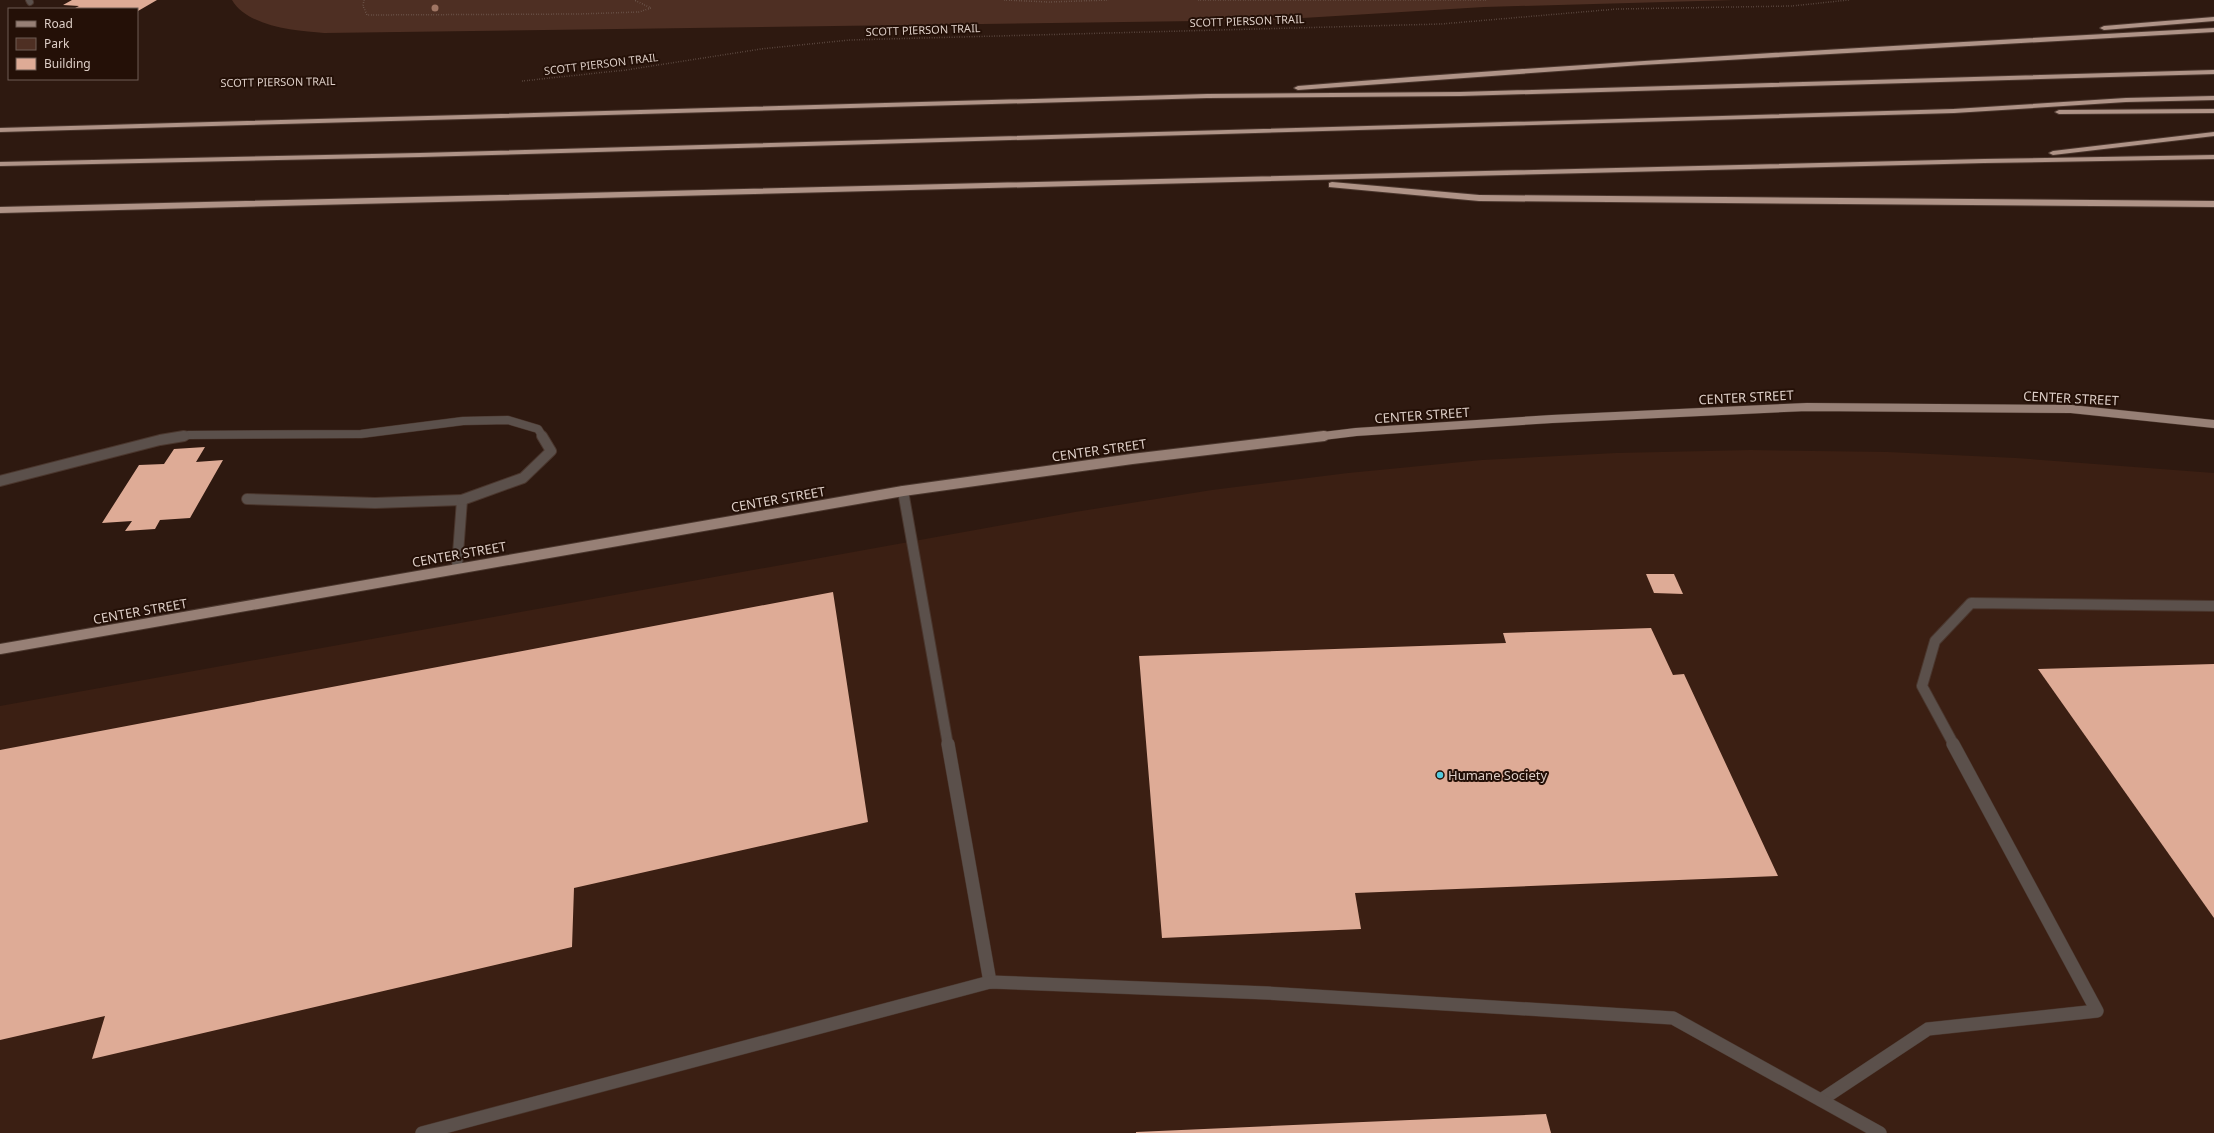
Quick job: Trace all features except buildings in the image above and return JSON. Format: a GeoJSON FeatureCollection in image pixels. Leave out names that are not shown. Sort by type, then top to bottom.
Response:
{"type":"FeatureCollection","features":[{"type":"Feature","properties":{"kind":"highway"},"geometry":{"type":"LineString","coordinates":[[1803,52],[2214,19]]}},
{"type":"Feature","properties":{"kind":"highway"},"geometry":{"type":"LineString","coordinates":[[1207,96],[1425,77],[1803,52],[2214,30]]}},
{"type":"Feature","properties":{"kind":"highway"},"geometry":{"type":"LineString","coordinates":[[0,130],[1207,96],[1460,94],[2214,72]]}},
{"type":"Feature","properties":{"kind":"highway"},"geometry":{"type":"LineString","coordinates":[[0,164],[420,155],[1954,111],[2126,100],[2214,98]]}},
{"type":"Feature","properties":{"kind":"highway"},"geometry":{"type":"LineString","coordinates":[[1954,111],[2145,113],[2214,111]]}},
{"type":"Feature","properties":{"kind":"highway"},"geometry":{"type":"LineString","coordinates":[[1984,161],[2214,134]]}},
{"type":"Feature","properties":{"kind":"highway"},"geometry":{"type":"LineString","coordinates":[[0,210],[1276,180],[1984,161],[2214,157]]}},
{"type":"Feature","properties":{"kind":"highway"},"geometry":{"type":"LineString","coordinates":[[1276,180],[1479,198],[2214,204]]}},
{"type":"Feature","properties":{"kind":"main road","name":"CENTER STREET"},"geometry":{"type":"LineString","coordinates":[[0,649],[903,491],[1132,459],[1356,432],[1552,419],[1815,407],[2071,409],[2214,424]]}},
{"type":"Feature","properties":{"kind":"lane"},"geometry":{"type":"LineString","coordinates":[[0,481],[160,440],[189,435],[361,434],[463,421],[508,420],[538,429],[551,451],[523,478],[462,500],[376,503],[247,499]]}},
{"type":"Feature","properties":{"kind":"lane"},"geometry":{"type":"LineString","coordinates":[[903,491],[990,982]]}},
{"type":"Feature","properties":{"kind":"lane"},"geometry":{"type":"LineString","coordinates":[[458,568],[462,500]]}},
{"type":"Feature","properties":{"kind":"lane"},"geometry":{"type":"LineString","coordinates":[[1822,1100],[1928,1029],[2097,1011],[1922,686],[1935,642],[1971,603],[2214,606]]}},
{"type":"Feature","properties":{"kind":"lane"},"geometry":{"type":"LineString","coordinates":[[422,1133],[990,982],[1267,993],[1673,1018],[1880,1133]]}},
{"type":"Feature","properties":{"kind":"path"},"geometry":{"type":"LineString","coordinates":[[364,0],[362,6],[367,15],[578,14],[639,12],[651,8],[634,0]]}},
{"type":"Feature","properties":{"kind":"path"},"geometry":{"type":"LineString","coordinates":[[1004,0],[1049,2],[1109,0]]}},
{"type":"Feature","properties":{"kind":"path"},"geometry":{"type":"LineString","coordinates":[[1198,0],[1487,0]]}},
{"type":"Feature","properties":{"kind":"path","name":"SCOTT PIERSON TRAIL"},"geometry":{"type":"LineString","coordinates":[[519,82],[626,70],[761,49],[850,40],[1441,24],[1617,10],[1791,6],[1849,0]]}},
{"type":"Feature","properties":{"kind":"shaded area"},"geometry":{"type":"Polygon","coordinates":[[[1751,450],[1888,452],[2016,458],[2214,473],[2214,1133],[0,1133],[0,706],[1075,512],[1212,490],[1348,473],[1482,460],[1616,453],[1751,450]]]}},
{"type":"Feature","properties":{"kind":"green space"},"geometry":{"type":"Polygon","coordinates":[[[232,0],[1735,0],[1484,7],[1270,20],[324,33],[287,29],[261,22],[239,9],[232,0]]]}},
{"type":"Feature","properties":{"kind":"place","name":"Humane Society"},"geometry":{"type":"Point","coordinates":[1440,775]}}]}
